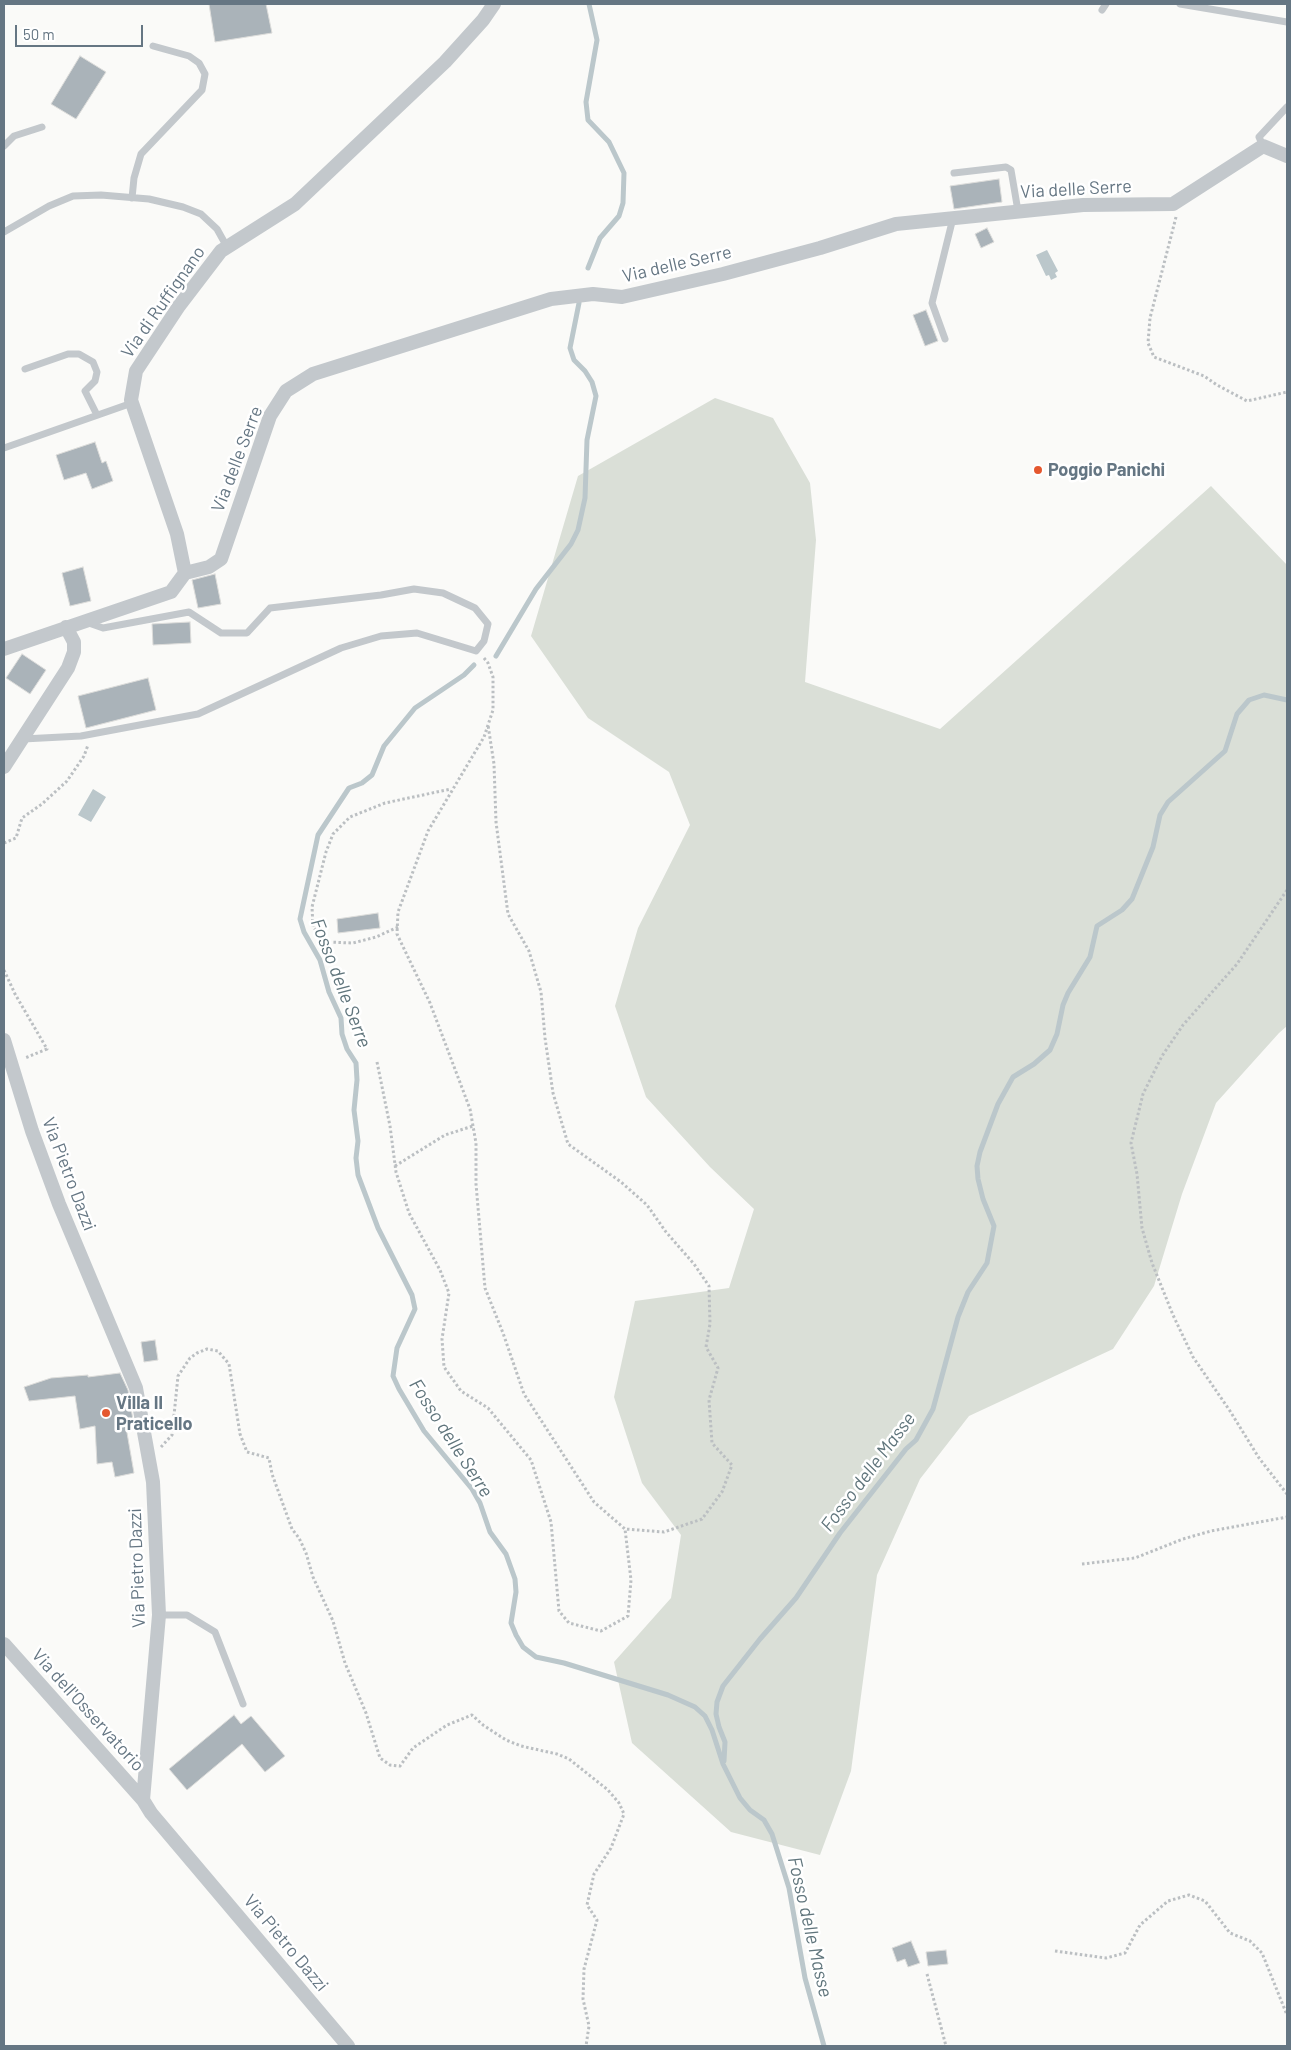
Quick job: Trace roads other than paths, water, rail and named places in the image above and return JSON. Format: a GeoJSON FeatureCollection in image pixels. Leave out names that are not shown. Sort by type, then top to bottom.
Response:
{"type":"FeatureCollection","features":[{"type":"Feature","properties":{"kind":"street","name":"Via di Ruffignano"},"geometry":{"type":"LineString","coordinates":[[185,572],[177,534],[132,403],[136,370],[179,306],[221,251],[296,204],[445,62],[483,20],[494,4]]}},
{"type":"Feature","properties":{"kind":"street"},"geometry":{"type":"LineString","coordinates":[[1263,146],[1287,156]]}},
{"type":"Feature","properties":{"kind":"street","name":"Via delle Serre"},"geometry":{"type":"LineString","coordinates":[[185,572],[209,567],[221,559],[270,416],[286,391],[312,374],[551,299],[593,294],[622,297],[723,274],[820,248],[896,224],[1083,205],[1173,204],[1263,146]]}},
{"type":"Feature","properties":{"kind":"street"},"geometry":{"type":"LineString","coordinates":[[4,649],[171,592],[185,572]]}},
{"type":"Feature","properties":{"kind":"street"},"geometry":{"type":"LineString","coordinates":[[4,767],[68,668],[74,652],[74,642],[66,627]]}},
{"type":"Feature","properties":{"kind":"street","name":"Via Pietro Dazzi"},"geometry":{"type":"LineString","coordinates":[[4,1040],[32,1131],[59,1204],[136,1388],[153,1482],[159,1615],[143,1800],[151,1812],[348,2046]]}},
{"type":"Feature","properties":{"kind":"street","name":"Via dell'Osservatorio"},"geometry":{"type":"LineString","coordinates":[[4,1644],[143,1800]]}},
{"type":"Feature","properties":{"kind":"lane"},"geometry":{"type":"LineString","coordinates":[[1180,4],[1287,22]]}},
{"type":"Feature","properties":{"kind":"lane"},"geometry":{"type":"LineString","coordinates":[[132,198],[134,178],[141,154],[202,90],[205,74],[199,63],[189,56],[154,46]]}},
{"type":"Feature","properties":{"kind":"lane"},"geometry":{"type":"LineString","coordinates":[[1263,146],[1260,137],[1287,107]]}},
{"type":"Feature","properties":{"kind":"lane"},"geometry":{"type":"LineString","coordinates":[[4,146],[14,136],[42,127]]}},
{"type":"Feature","properties":{"kind":"lane"},"geometry":{"type":"LineString","coordinates":[[954,173],[1006,167],[1011,170],[1018,211]]}},
{"type":"Feature","properties":{"kind":"lane"},"geometry":{"type":"LineString","coordinates":[[4,232],[49,206],[73,196],[101,195],[132,198],[183,207],[201,214],[217,229],[227,247]]}},
{"type":"Feature","properties":{"kind":"lane"},"geometry":{"type":"LineString","coordinates":[[945,339],[932,303],[953,217]]}},
{"type":"Feature","properties":{"kind":"lane"},"geometry":{"type":"LineString","coordinates":[[25,369],[68,354],[79,354],[93,362],[97,372],[95,381],[84,391],[97,415]]}},
{"type":"Feature","properties":{"kind":"lane"},"geometry":{"type":"LineString","coordinates":[[4,448],[132,403]]}},
{"type":"Feature","properties":{"kind":"lane"},"geometry":{"type":"LineString","coordinates":[[21,739],[92,734],[198,714],[340,648],[381,636],[417,633],[476,651],[484,641],[488,624],[475,608],[443,593],[414,589],[381,595],[270,608],[247,633],[221,633],[189,612],[103,628],[84,621]]}},
{"type":"Feature","properties":{"kind":"lane"},"geometry":{"type":"LineString","coordinates":[[159,1615],[187,1615],[215,1632],[243,1704]]}},
{"type":"Feature","properties":{"kind":"waterway","name":"Fosso delle Serre"},"geometry":{"type":"LineString","coordinates":[[588,268],[600,238],[619,216],[623,203],[624,173],[609,142],[588,120],[586,102],[597,40],[589,4]]}},
{"type":"Feature","properties":{"kind":"waterway","name":"Fosso delle Serre"},"geometry":{"type":"LineString","coordinates":[[496,656],[536,589],[571,544],[578,530],[585,498],[587,440],[596,396],[592,382],[585,371],[574,360],[570,348],[579,303]]}},
{"type":"Feature","properties":{"kind":"waterway","name":"Fosso delle Serre"},"geometry":{"type":"LineString","coordinates":[[474,665],[464,675],[415,708],[384,746],[372,775],[362,783],[349,788],[318,835],[300,919],[304,932],[320,960],[329,992],[341,1018],[342,1034],[347,1049],[356,1063],[357,1080],[354,1110],[358,1141],[356,1158],[358,1175],[378,1228],[412,1295],[415,1309],[397,1348],[393,1376],[424,1431],[472,1489],[480,1503],[490,1532],[506,1554],[515,1579],[516,1592],[511,1623],[523,1647],[536,1657],[564,1663],[668,1695],[695,1707],[705,1716],[712,1730],[723,1764],[740,1798],[750,1810],[764,1820],[772,1834],[789,1888],[805,1978],[824,2046]]}},
{"type":"Feature","properties":{"kind":"waterway","name":"Fosso delle Masse"},"geometry":{"type":"LineString","coordinates":[[724,1761],[725,1742],[716,1714],[717,1702],[723,1686],[760,1639],[796,1598],[840,1533],[906,1449],[916,1440],[933,1409],[958,1317],[968,1292],[987,1263],[994,1226],[983,1199],[977,1166],[980,1152],[998,1104],[1013,1077],[1034,1064],[1050,1050],[1057,1034],[1063,1005],[1068,993],[1090,957],[1097,926],[1122,910],[1132,899],[1153,847],[1160,815],[1168,802],[1225,751],[1237,714],[1249,700],[1264,695],[1287,700]]}},
{"type":"Feature","properties":{"kind":"place","name":"Poggio Panichi"},"geometry":{"type":"Point","coordinates":[1038,470]}},
{"type":"Feature","properties":{"kind":"place","name":"Villa Il Praticello"},"geometry":{"type":"Point","coordinates":[106,1413]}}]}
